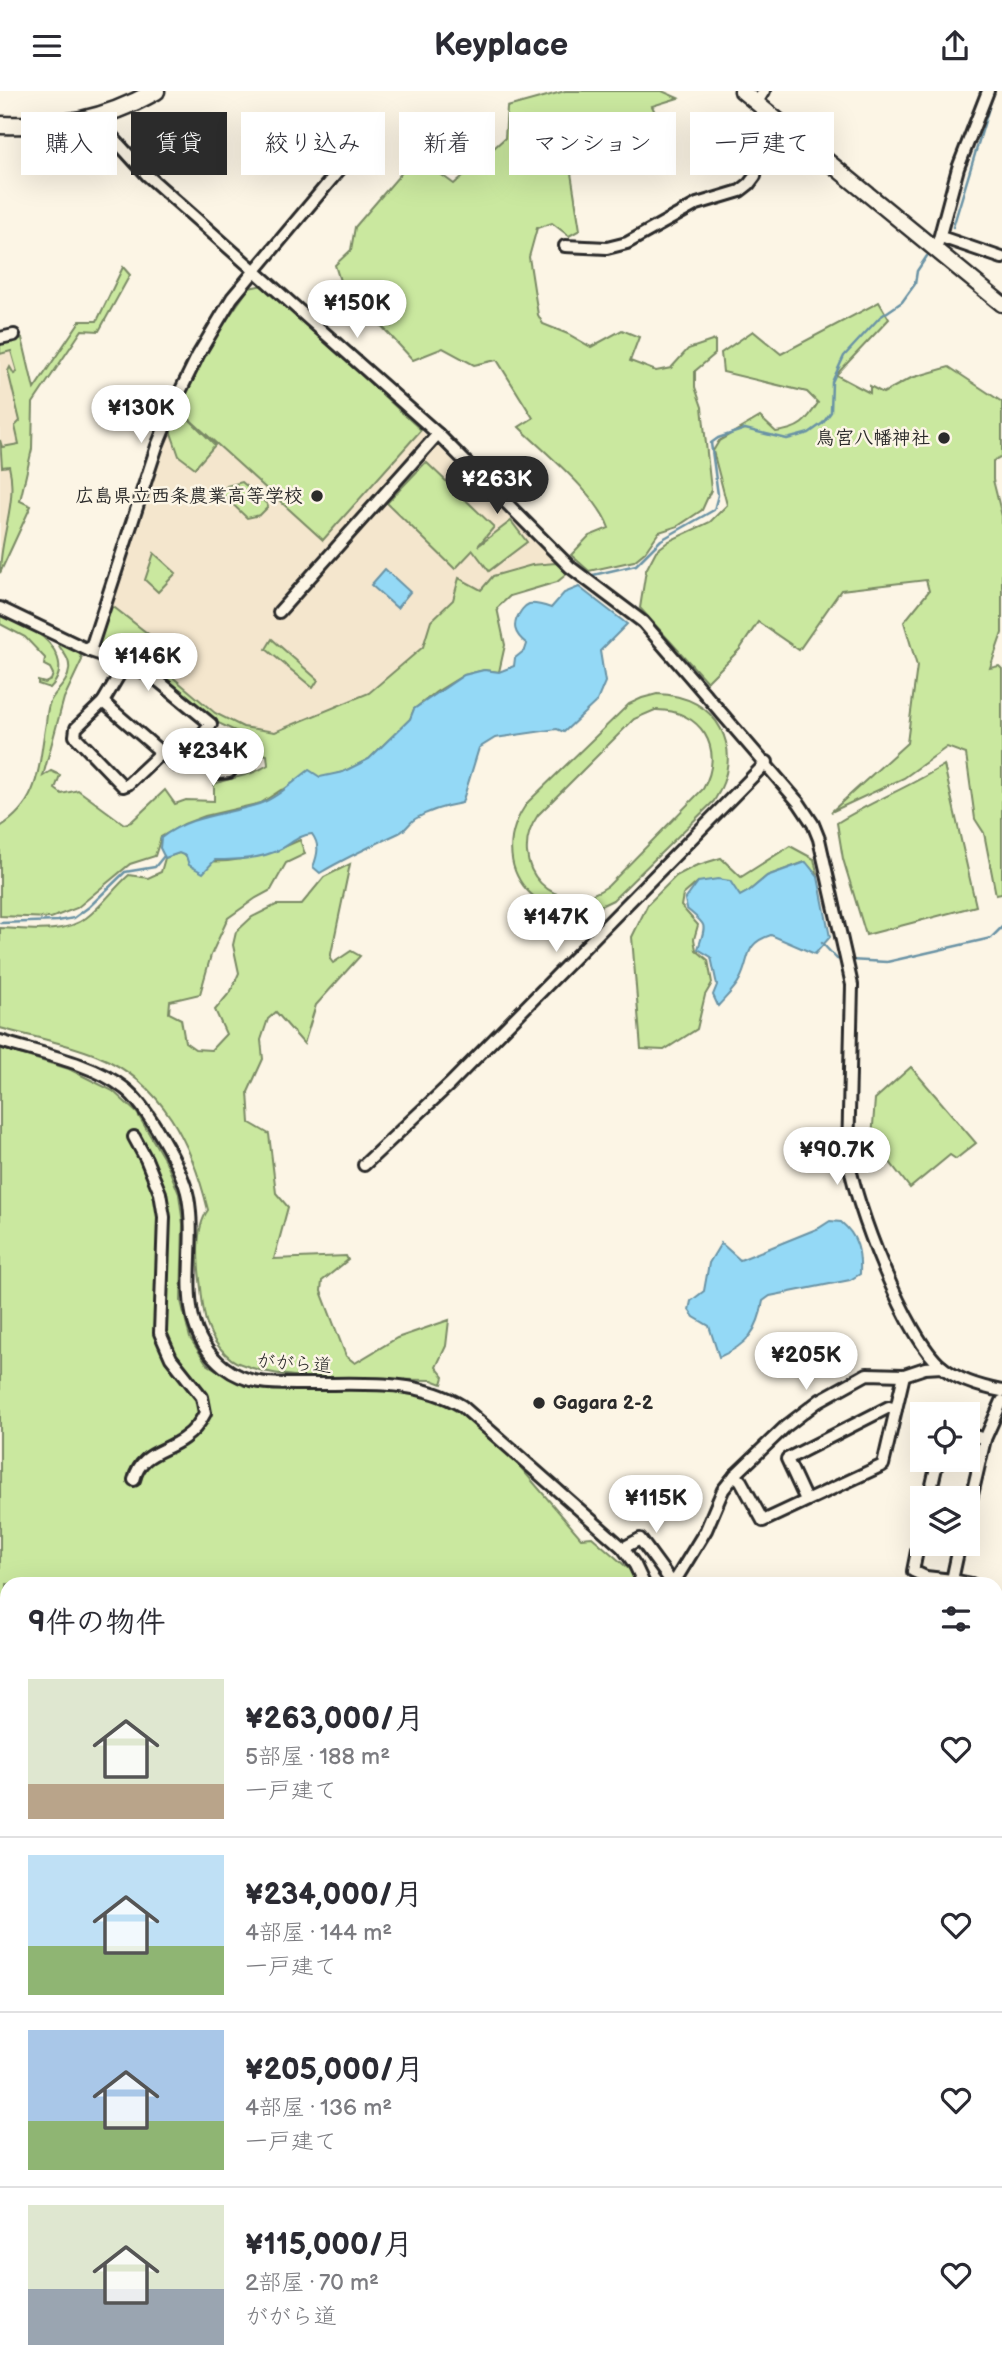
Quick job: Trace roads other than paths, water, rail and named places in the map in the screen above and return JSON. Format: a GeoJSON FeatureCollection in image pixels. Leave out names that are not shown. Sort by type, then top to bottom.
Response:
{"type":"FeatureCollection","features":[{"type":"Feature","properties":{"kind":"highway"},"geometry":{"type":"LineString","coordinates":[[114,112],[156,91]]}},
{"type":"Feature","properties":{"kind":"highway"},"geometry":{"type":"LineString","coordinates":[[0,125],[21,124]]}},
{"type":"Feature","properties":{"kind":"main road"},"geometry":{"type":"LineString","coordinates":[[742,91],[939,243],[1002,304]]}},
{"type":"Feature","properties":{"kind":"street"},"geometry":{"type":"LineString","coordinates":[[565,246],[607,249],[627,243],[697,204],[740,191],[749,184],[755,176],[757,166],[754,130],[764,91]]}},
{"type":"Feature","properties":{"kind":"street"},"geometry":{"type":"LineString","coordinates":[[988,91],[958,168],[939,243],[1002,258]]}},
{"type":"Feature","properties":{"kind":"street"},"geometry":{"type":"LineString","coordinates":[[117,142],[147,175],[438,434],[583,576],[624,606],[658,636],[766,762],[813,824],[819,839],[853,994],[848,1156],[852,1180],[903,1309],[917,1337],[942,1367],[972,1384],[1002,1391]]}},
{"type":"Feature","properties":{"kind":"street"},"geometry":{"type":"LineString","coordinates":[[90,650],[157,446],[198,355],[232,298],[334,175]]}},
{"type":"Feature","properties":{"kind":"street"},"geometry":{"type":"LineString","coordinates":[[0,338],[14,335]]}},
{"type":"Feature","properties":{"kind":"street"},"geometry":{"type":"LineString","coordinates":[[279,612],[438,434]]}},
{"type":"Feature","properties":{"kind":"street"},"geometry":{"type":"LineString","coordinates":[[0,608],[90,650],[126,663],[156,679],[211,724],[176,765],[103,702]]}},
{"type":"Feature","properties":{"kind":"street"},"geometry":{"type":"LineString","coordinates":[[126,663],[103,702],[76,728],[75,736],[122,786],[128,784],[162,752]]}},
{"type":"Feature","properties":{"kind":"street"},"geometry":{"type":"LineString","coordinates":[[192,748],[219,773],[229,772],[239,761]]}},
{"type":"Feature","properties":{"kind":"street"},"geometry":{"type":"LineString","coordinates":[[364,1165],[450,1084],[766,762]]}},
{"type":"Feature","properties":{"kind":"street","name":"ががら道"},"geometry":{"type":"LineString","coordinates":[[0,1041],[86,1068],[108,1078],[124,1087],[144,1108],[176,1166],[188,1198],[190,1305],[197,1334],[225,1368],[257,1383],[390,1386],[422,1389],[450,1399],[462,1406],[623,1548],[642,1577]]}},
{"type":"Feature","properties":{"kind":"street"},"geometry":{"type":"LineString","coordinates":[[134,1137],[160,1193],[164,1217],[160,1333],[172,1358],[197,1387],[205,1405],[205,1413],[192,1432],[144,1460],[136,1470],[134,1480]]}},
{"type":"Feature","properties":{"kind":"street"},"geometry":{"type":"LineString","coordinates":[[677,1577],[706,1530],[723,1490],[785,1427],[847,1383],[867,1374],[904,1375],[925,1368],[942,1367]]}},
{"type":"Feature","properties":{"kind":"street"},"geometry":{"type":"LineString","coordinates":[[735,1475],[763,1521],[883,1465],[904,1375]]}},
{"type":"Feature","properties":{"kind":"street"},"geometry":{"type":"LineString","coordinates":[[974,1486],[985,1439],[1002,1401]]}},
{"type":"Feature","properties":{"kind":"street"},"geometry":{"type":"LineString","coordinates":[[806,1500],[786,1459],[889,1407],[896,1409]]}},
{"type":"Feature","properties":{"kind":"street"},"geometry":{"type":"LineString","coordinates":[[980,1438],[985,1439]]}},
{"type":"Feature","properties":{"kind":"street"},"geometry":{"type":"LineString","coordinates":[[623,1548],[640,1539],[668,1577]]}},
{"type":"Feature","properties":{"kind":"street"},"geometry":{"type":"LineString","coordinates":[[916,1556],[913,1571],[926,1577]]}},
{"type":"Feature","properties":{"kind":"street"},"geometry":{"type":"LineString","coordinates":[[953,1577],[957,1556]]}},
{"type":"Feature","properties":{"kind":"water"},"geometry":{"type":"Polygon","coordinates":[[[385,569],[410,592],[397,608],[371,585],[385,569]]]}},
{"type":"Feature","properties":{"kind":"water"},"geometry":{"type":"Polygon","coordinates":[[[579,587],[627,624],[600,651],[605,682],[597,701],[564,732],[557,729],[495,738],[479,748],[462,803],[421,816],[401,832],[320,873],[313,867],[317,850],[312,834],[265,855],[215,860],[203,873],[189,865],[186,856],[179,853],[165,858],[160,848],[161,838],[172,830],[196,820],[266,801],[309,770],[320,777],[343,772],[369,759],[410,719],[414,709],[464,675],[484,670],[499,672],[514,666],[515,658],[525,650],[527,644],[515,629],[518,616],[524,608],[532,604],[551,608],[564,593],[579,587]]]}},
{"type":"Feature","properties":{"kind":"water"},"geometry":{"type":"Polygon","coordinates":[[[806,862],[818,877],[830,937],[815,954],[771,935],[762,939],[752,947],[738,983],[718,1006],[713,995],[717,985],[711,957],[698,949],[703,926],[687,909],[685,900],[698,882],[718,879],[730,881],[740,896],[767,876],[806,862]]]}},
{"type":"Feature","properties":{"kind":"water"},"geometry":{"type":"Polygon","coordinates":[[[830,1221],[841,1222],[855,1239],[860,1259],[860,1274],[850,1280],[770,1296],[763,1301],[758,1321],[750,1336],[719,1357],[709,1326],[694,1317],[689,1310],[691,1301],[704,1291],[709,1263],[721,1243],[740,1260],[830,1221]]]}},
{"type":"Feature","properties":{"kind":"waterway"},"geometry":{"type":"LineString","coordinates":[[953,227],[994,91]]}},
{"type":"Feature","properties":{"kind":"waterway"},"geometry":{"type":"LineString","coordinates":[[589,576],[636,565],[661,540],[714,510],[718,495],[711,443],[718,438],[745,429],[787,439],[809,433],[823,423],[831,412],[832,382],[844,356],[880,317],[902,302],[915,284],[917,271],[927,256]]}},
{"type":"Feature","properties":{"kind":"waterway"},"geometry":{"type":"LineString","coordinates":[[0,923],[74,918],[125,872],[155,867],[164,856]]}},
{"type":"Feature","properties":{"kind":"waterway"},"geometry":{"type":"LineString","coordinates":[[849,960],[887,962],[991,938],[1002,927]]}},
{"type":"Feature","properties":{"kind":"waterway"},"geometry":{"type":"LineString","coordinates":[[822,943],[837,959],[843,960]]}},
{"type":"Feature","properties":{"kind":"place","name":"鳥宮八幡神社"},"geometry":{"type":"Point","coordinates":[944,438]}},
{"type":"Feature","properties":{"kind":"place","name":"広島県立西条農業高等学校"},"geometry":{"type":"Point","coordinates":[317,496]}},
{"type":"Feature","properties":{"kind":"place","name":"Gagara 2-2"},"geometry":{"type":"Point","coordinates":[539,1403]}}]}
